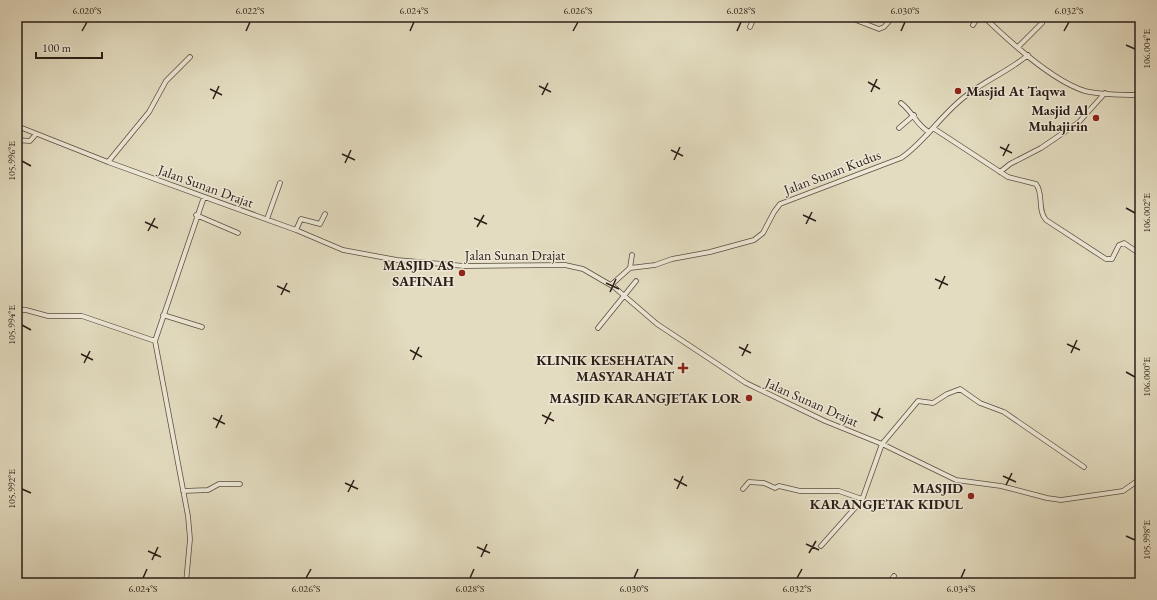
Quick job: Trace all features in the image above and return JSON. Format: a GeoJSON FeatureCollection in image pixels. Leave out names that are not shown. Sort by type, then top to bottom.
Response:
{"type":"FeatureCollection","features":[{"type":"Feature","properties":{"kind":"street"},"geometry":{"type":"LineString","coordinates":[[750,27],[754,17]]}},
{"type":"Feature","properties":{"kind":"street"},"geometry":{"type":"LineString","coordinates":[[849,17],[879,29],[884,27],[893,17]]}},
{"type":"Feature","properties":{"kind":"street"},"geometry":{"type":"LineString","coordinates":[[973,24],[978,17]]}},
{"type":"Feature","properties":{"kind":"street"},"geometry":{"type":"LineString","coordinates":[[984,17],[1018,47],[1066,83],[1085,90],[1140,95]]}},
{"type":"Feature","properties":{"kind":"street"},"geometry":{"type":"LineString","coordinates":[[1018,47],[1042,23]]}},
{"type":"Feature","properties":{"kind":"street","name":"Jalan Sunan Kudus"},"geometry":{"type":"LineString","coordinates":[[630,268],[655,265],[672,259],[710,252],[754,240],[764,233],[774,212],[780,204],[901,158],[913,150],[967,94],[1006,72],[1028,55]]}},
{"type":"Feature","properties":{"kind":"street"},"geometry":{"type":"LineString","coordinates":[[108,162],[149,112],[166,81],[190,57]]}},
{"type":"Feature","properties":{"kind":"street"},"geometry":{"type":"LineString","coordinates":[[1000,172],[1010,164],[1041,148],[1079,122],[1105,93]]}},
{"type":"Feature","properties":{"kind":"street"},"geometry":{"type":"LineString","coordinates":[[901,103],[914,115],[920,126],[929,132]]}},
{"type":"Feature","properties":{"kind":"street"},"geometry":{"type":"LineString","coordinates":[[899,128],[914,115]]}},
{"type":"Feature","properties":{"kind":"street","name":"Jalan Sunan Drajat"},"geometry":{"type":"LineString","coordinates":[[17,126],[108,162],[296,230],[343,250],[397,260],[464,266],[569,265],[590,272],[625,294],[657,324],[746,383],[825,421],[882,444],[956,480],[1001,486],[1054,499],[1075,499],[1123,491],[1140,479]]}},
{"type":"Feature","properties":{"kind":"street"},"geometry":{"type":"LineString","coordinates":[[933,128],[1011,178],[1036,184],[1039,189],[1042,214],[1046,220],[1106,259],[1112,259],[1119,245],[1124,243],[1140,254]]}},
{"type":"Feature","properties":{"kind":"street"},"geometry":{"type":"LineString","coordinates":[[17,140],[30,142],[36,134]]}},
{"type":"Feature","properties":{"kind":"street"},"geometry":{"type":"LineString","coordinates":[[267,219],[280,182]]}},
{"type":"Feature","properties":{"kind":"street"},"geometry":{"type":"LineString","coordinates":[[186,583],[190,539],[183,491],[155,341],[196,215],[204,197]]}},
{"type":"Feature","properties":{"kind":"street"},"geometry":{"type":"LineString","coordinates":[[296,230],[301,219],[320,224],[325,214]]}},
{"type":"Feature","properties":{"kind":"street"},"geometry":{"type":"LineString","coordinates":[[196,215],[238,233]]}},
{"type":"Feature","properties":{"kind":"street"},"geometry":{"type":"LineString","coordinates":[[611,284],[630,268],[632,255]]}},
{"type":"Feature","properties":{"kind":"street"},"geometry":{"type":"LineString","coordinates":[[598,328],[636,281]]}},
{"type":"Feature","properties":{"kind":"street"},"geometry":{"type":"LineString","coordinates":[[17,310],[26,310],[48,316],[82,316],[155,341]]}},
{"type":"Feature","properties":{"kind":"street"},"geometry":{"type":"LineString","coordinates":[[164,314],[202,327]]}},
{"type":"Feature","properties":{"kind":"street"},"geometry":{"type":"LineString","coordinates":[[821,546],[844,523],[862,499],[882,444],[917,402],[933,403],[943,396],[959,389],[980,403],[1004,412],[1084,467]]}},
{"type":"Feature","properties":{"kind":"street"},"geometry":{"type":"LineString","coordinates":[[743,489],[748,482],[756,482],[775,488],[780,486],[800,492],[839,491],[862,499]]}},
{"type":"Feature","properties":{"kind":"street"},"geometry":{"type":"LineString","coordinates":[[183,491],[204,491],[219,484],[240,484]]}},
{"type":"Feature","properties":{"kind":"street"},"geometry":{"type":"LineString","coordinates":[[889,583],[894,576]]}},
{"type":"Feature","properties":{"kind":"place","name":"Masjid At Taqwa"},"geometry":{"type":"Point","coordinates":[958,91]}},
{"type":"Feature","properties":{"kind":"place","name":"Masjid Al Muhajirin"},"geometry":{"type":"Point","coordinates":[1096,118]}},
{"type":"Feature","properties":{"kind":"place","name":"MASJID AS SAFINAH"},"geometry":{"type":"Point","coordinates":[462,273]}},
{"type":"Feature","properties":{"kind":"place","name":"KLINIK KESEHATAN MASYARAHAT"},"geometry":{"type":"Point","coordinates":[683,368]}},
{"type":"Feature","properties":{"kind":"place","name":"MASJID KARANGJETAK LOR"},"geometry":{"type":"Point","coordinates":[749,398]}},
{"type":"Feature","properties":{"kind":"place","name":"MASJID KARANGJETAK KIDUL"},"geometry":{"type":"Point","coordinates":[971,496]}}]}
